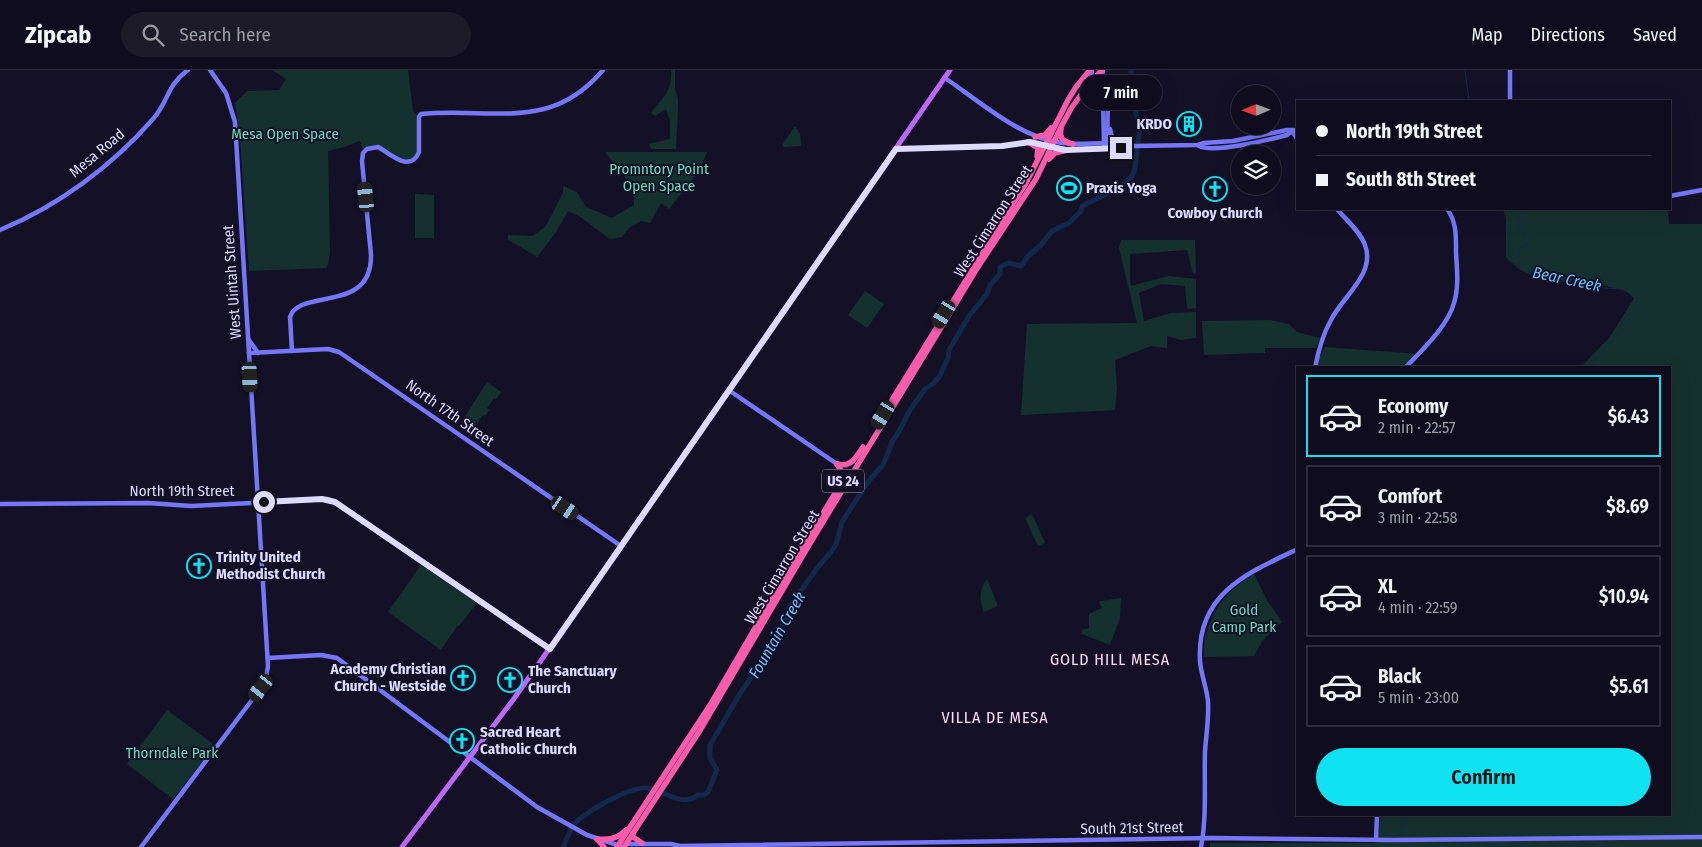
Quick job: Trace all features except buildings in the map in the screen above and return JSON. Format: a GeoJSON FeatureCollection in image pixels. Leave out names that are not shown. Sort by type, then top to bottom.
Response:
{"type":"FeatureCollection","features":[{"type":"Feature","properties":{"kind":"highway","name":"West Cimarron Street"},"geometry":{"type":"LineString","coordinates":[[622,846],[635,819],[652,799],[708,717],[799,561],[971,277],[1038,177],[1059,116],[1076,87],[1091,70]]}},
{"type":"Feature","properties":{"kind":"highway","name":"West Cimarron Street"},"geometry":{"type":"LineString","coordinates":[[662,785],[863,447],[1049,144],[1072,107],[1103,70]]}},
{"type":"Feature","properties":{"kind":"highway"},"geometry":{"type":"LineString","coordinates":[[1035,137],[1046,134],[1059,116]]}},
{"type":"Feature","properties":{"kind":"highway"},"geometry":{"type":"LineString","coordinates":[[1062,125],[1061,138],[1073,144]]}},
{"type":"Feature","properties":{"kind":"highway"},"geometry":{"type":"LineString","coordinates":[[1026,183],[1039,151],[1036,146],[1028,142]]}},
{"type":"Feature","properties":{"kind":"highway"},"geometry":{"type":"LineString","coordinates":[[1028,190],[1049,144]]}},
{"type":"Feature","properties":{"kind":"highway"},"geometry":{"type":"LineString","coordinates":[[1038,177],[1052,155],[1067,150]]}},
{"type":"Feature","properties":{"kind":"highway"},"geometry":{"type":"LineString","coordinates":[[836,464],[845,466],[849,464],[863,447]]}},
{"type":"Feature","properties":{"kind":"highway"},"geometry":{"type":"LineString","coordinates":[[832,499],[842,477],[842,472],[836,464]]}},
{"type":"Feature","properties":{"kind":"highway","name":"West Cimarron Street"},"geometry":{"type":"LineString","coordinates":[[622,846],[636,828],[652,799]]}},
{"type":"Feature","properties":{"kind":"highway"},"geometry":{"type":"LineString","coordinates":[[597,839],[612,840],[619,836],[635,819]]}},
{"type":"Feature","properties":{"kind":"highway"},"geometry":{"type":"LineString","coordinates":[[636,828],[633,837],[642,844]]}},
{"type":"Feature","properties":{"kind":"highway"},"geometry":{"type":"LineString","coordinates":[[597,839],[604,847]]}},
{"type":"Feature","properties":{"kind":"main road","name":"Mesa Road"},"geometry":{"type":"LineString","coordinates":[[0,230],[27,218],[55,202],[118,156],[154,118],[172,85],[188,70]]}},
{"type":"Feature","properties":{"kind":"main road","name":"West Uintah Street"},"geometry":{"type":"LineString","coordinates":[[141,847],[261,688],[266,678],[268,658],[235,122],[226,93],[210,70]]}},
{"type":"Feature","properties":{"kind":"main road"},"geometry":{"type":"LineString","coordinates":[[292,351],[290,317],[294,310],[301,306],[353,291],[363,282],[370,271],[372,255],[362,161],[363,153],[367,149],[378,147],[403,162],[410,162],[417,157],[419,152],[419,117],[421,114],[526,113],[546,110],[574,96],[590,84],[603,70]]}},
{"type":"Feature","properties":{"kind":"main road"},"geometry":{"type":"LineString","coordinates":[[402,847],[550,649],[950,70]]}},
{"type":"Feature","properties":{"kind":"main road"},"geometry":{"type":"LineString","coordinates":[[1091,70],[1092,81],[1103,99],[1106,145]]}},
{"type":"Feature","properties":{"kind":"main road"},"geometry":{"type":"LineString","coordinates":[[1103,70],[1101,81],[1108,101],[1106,145]]}},
{"type":"Feature","properties":{"kind":"main road"},"geometry":{"type":"LineString","coordinates":[[1510,70],[1510,100]]}},
{"type":"Feature","properties":{"kind":"main road"},"geometry":{"type":"LineString","coordinates":[[945,78],[1018,128],[1049,144],[1067,150],[1126,144]]}},
{"type":"Feature","properties":{"kind":"main road"},"geometry":{"type":"LineString","coordinates":[[1108,122],[1112,137],[1133,146]]}},
{"type":"Feature","properties":{"kind":"main road"},"geometry":{"type":"LineString","coordinates":[[896,149],[1002,146],[1028,142],[1106,145],[1124,148],[1133,146],[1198,145],[1238,141],[1287,130],[1295,130]]}},
{"type":"Feature","properties":{"kind":"main road"},"geometry":{"type":"LineString","coordinates":[[1671,196],[1702,190]]}},
{"type":"Feature","properties":{"kind":"main road"},"geometry":{"type":"LineString","coordinates":[[1316,366],[1324,336],[1331,320],[1362,276],[1367,259],[1367,249],[1363,240],[1338,210]]}},
{"type":"Feature","properties":{"kind":"main road"},"geometry":{"type":"LineString","coordinates":[[1407,366],[1441,327],[1455,302],[1457,280],[1455,228],[1448,210]]}},
{"type":"Feature","properties":{"kind":"main road"},"geometry":{"type":"LineString","coordinates":[[248,340],[258,353]]}},
{"type":"Feature","properties":{"kind":"main road","name":"North 17th Street"},"geometry":{"type":"LineString","coordinates":[[249,353],[332,350],[341,353],[621,546]]}},
{"type":"Feature","properties":{"kind":"main road"},"geometry":{"type":"LineString","coordinates":[[730,391],[836,464]]}},
{"type":"Feature","properties":{"kind":"main road","name":"North 19th Street"},"geometry":{"type":"LineString","coordinates":[[0,504],[148,503],[191,506],[322,499],[335,502],[550,649]]}},
{"type":"Feature","properties":{"kind":"main road"},"geometry":{"type":"LineString","coordinates":[[1201,847],[1208,703],[1200,661],[1200,648],[1204,627],[1215,603],[1234,583],[1249,573],[1296,550]]}},
{"type":"Feature","properties":{"kind":"main road","name":"South 21st Street"},"geometry":{"type":"LineString","coordinates":[[268,658],[321,655],[337,658],[537,808],[597,839],[622,846],[642,844],[671,844],[678,846],[1202,839],[1702,838]]}},
{"type":"Feature","properties":{"kind":"main road"},"geometry":{"type":"LineString","coordinates":[[1376,840],[1377,816]]}},
{"type":"Feature","properties":{"kind":"green space","name":"Mesa Open Space"},"geometry":{"type":"Polygon","coordinates":[[[272,70],[408,70],[413,111],[421,119],[421,154],[411,164],[400,163],[375,149],[363,149],[360,141],[328,151],[330,253],[327,268],[249,271],[240,137],[235,103],[247,91],[279,90],[286,79],[272,70]]]}},
{"type":"Feature","properties":{"kind":"green space"},"geometry":{"type":"Polygon","coordinates":[[[671,70],[675,70],[675,89],[678,99],[676,149],[651,149],[649,144],[670,139],[670,120],[666,109],[655,116],[651,113],[668,89],[671,70]]]}},
{"type":"Feature","properties":{"kind":"green space"},"geometry":{"type":"Polygon","coordinates":[[[795,126],[800,134],[801,146],[784,147],[782,145],[795,126]]]}},
{"type":"Feature","properties":{"kind":"green space","name":"Promntory Point Open Space"},"geometry":{"type":"Polygon","coordinates":[[[605,152],[707,152],[699,171],[669,209],[661,203],[650,223],[641,221],[629,228],[622,237],[610,239],[579,216],[568,211],[556,232],[537,257],[508,241],[508,235],[533,236],[546,226],[563,193],[563,186],[577,192],[586,207],[612,218],[634,205],[633,187],[605,152]]]}},
{"type":"Feature","properties":{"kind":"green space"},"geometry":{"type":"Polygon","coordinates":[[[415,194],[434,195],[434,238],[415,238],[415,194]]]}},
{"type":"Feature","properties":{"kind":"green space"},"geometry":{"type":"Polygon","coordinates":[[[1503,210],[1668,210],[1669,224],[1702,224],[1702,847],[1210,847],[1210,843],[1378,843],[1380,816],[1671,816],[1671,366],[1582,366],[1610,337],[1634,298],[1626,291],[1583,280],[1551,281],[1537,278],[1521,270],[1506,258],[1506,219],[1503,210]]]}},
{"type":"Feature","properties":{"kind":"green space"},"geometry":{"type":"Polygon","coordinates":[[[1121,240],[1195,240],[1196,273],[1193,274],[1187,250],[1130,254],[1130,281],[1131,286],[1169,276],[1196,279],[1196,308],[1187,309],[1185,286],[1161,284],[1139,293],[1144,321],[1171,313],[1196,312],[1196,338],[1180,340],[1167,336],[1167,348],[1151,346],[1115,360],[1117,388],[1115,410],[1021,415],[1027,324],[1137,323],[1119,248],[1121,240]]]}},
{"type":"Feature","properties":{"kind":"green space"},"geometry":{"type":"Polygon","coordinates":[[[865,291],[884,304],[867,328],[848,315],[865,291]]]}},
{"type":"Feature","properties":{"kind":"green space"},"geometry":{"type":"Polygon","coordinates":[[[1270,320],[1289,324],[1297,332],[1320,338],[1316,348],[1265,348],[1265,353],[1204,355],[1202,321],[1270,320]]]}},
{"type":"Feature","properties":{"kind":"green space"},"geometry":{"type":"Polygon","coordinates":[[[1325,347],[1419,354],[1406,366],[1315,366],[1325,347]]]}},
{"type":"Feature","properties":{"kind":"green space"},"geometry":{"type":"Polygon","coordinates":[[[487,382],[501,392],[496,399],[494,398],[487,408],[489,410],[486,415],[482,416],[470,434],[459,426],[487,382]]]}},
{"type":"Feature","properties":{"kind":"green space"},"geometry":{"type":"Polygon","coordinates":[[[1032,514],[1045,543],[1038,546],[1025,518],[1032,514]]]}},
{"type":"Feature","properties":{"kind":"green space"},"geometry":{"type":"Polygon","coordinates":[[[421,565],[477,603],[459,626],[457,626],[441,650],[388,612],[421,565]]]}},
{"type":"Feature","properties":{"kind":"green space","name":"Gold Camp Park"},"geometry":{"type":"Polygon","coordinates":[[[1254,574],[1268,602],[1282,622],[1262,641],[1254,656],[1204,657],[1207,631],[1217,609],[1233,590],[1254,574]]]}},
{"type":"Feature","properties":{"kind":"green space"},"geometry":{"type":"Polygon","coordinates":[[[987,579],[998,606],[984,612],[981,595],[982,587],[987,579]]]}},
{"type":"Feature","properties":{"kind":"green space"},"geometry":{"type":"Polygon","coordinates":[[[1121,598],[1120,618],[1110,645],[1082,634],[1082,630],[1089,628],[1089,614],[1102,608],[1099,602],[1121,598]]]}},
{"type":"Feature","properties":{"kind":"green space","name":"Thorndale Park"},"geometry":{"type":"Polygon","coordinates":[[[167,710],[213,744],[214,747],[173,799],[127,764],[167,710]]]}},
{"type":"Feature","properties":{"kind":"waterway","name":"Fountain Creek"},"geometry":{"type":"LineString","coordinates":[[563,847],[573,825],[599,806],[620,795],[640,788],[647,788],[686,800],[708,792],[717,770],[710,758],[710,745],[741,692],[776,642],[790,606],[836,544],[842,522],[868,482],[883,465],[893,440],[910,410],[925,389],[939,377],[948,358],[949,350],[969,316],[987,294],[990,285],[1000,274],[1000,267],[1008,263],[1021,266],[1052,231],[1069,223],[1081,211],[1082,206],[1121,187],[1132,176],[1135,168],[1140,126],[1136,114],[1131,70]]}},
{"type":"Feature","properties":{"kind":"waterway","name":"Bear Creek"},"geometry":{"type":"LineString","coordinates":[[1465,70],[1469,100]]}},
{"type":"Feature","properties":{"kind":"waterway","name":"Bear Creek"},"geometry":{"type":"LineString","coordinates":[[1522,210],[1517,224],[1523,235],[1530,238],[1529,244],[1520,248],[1517,260],[1518,266],[1533,274],[1543,274],[1558,281],[1582,281],[1627,292]]}},
{"type":"Feature","properties":{"kind":"waterway","name":"Bear Creek"},"geometry":{"type":"LineString","coordinates":[[1590,366],[1628,324],[1639,306],[1637,297]]}},
{"type":"Feature","properties":{"kind":"waterway","name":"Bear Creek"},"geometry":{"type":"LineString","coordinates":[[1397,839],[1407,816]]}},
{"type":"Feature","properties":{"kind":"place","name":"KRDO"},"geometry":{"type":"Point","coordinates":[1189,124]}},
{"type":"Feature","properties":{"kind":"place","name":"Praxis Yoga"},"geometry":{"type":"Point","coordinates":[1069,188]}},
{"type":"Feature","properties":{"kind":"place","name":"Cowboy Church"},"geometry":{"type":"Point","coordinates":[1215,189]}},
{"type":"Feature","properties":{"kind":"place","name":"Trinity United Methodist Church"},"geometry":{"type":"Point","coordinates":[199,566]}},
{"type":"Feature","properties":{"kind":"place","name":"Academy Christian Church - Westside"},"geometry":{"type":"Point","coordinates":[463,678]}},
{"type":"Feature","properties":{"kind":"place","name":"The Sanctuary Church"},"geometry":{"type":"Point","coordinates":[510,680]}},
{"type":"Feature","properties":{"kind":"place","name":"Sacred Heart Catholic Church"},"geometry":{"type":"Point","coordinates":[462,741]}},
{"type":"Feature","properties":{"kind":"district","name":"GOLD HILL MESA"},"geometry":{"type":"Point","coordinates":[1110,659]}},
{"type":"Feature","properties":{"kind":"district","name":"VILLA DE MESA"},"geometry":{"type":"Point","coordinates":[995,717]}},
{"type":"Feature","properties":{"kind":"route"},"geometry":{"type":"LineString","coordinates":[[264,502],[322,499],[335,502],[550,649],[896,149],[1008,146],[1030,142],[1065,150],[1121,148]]}}]}
